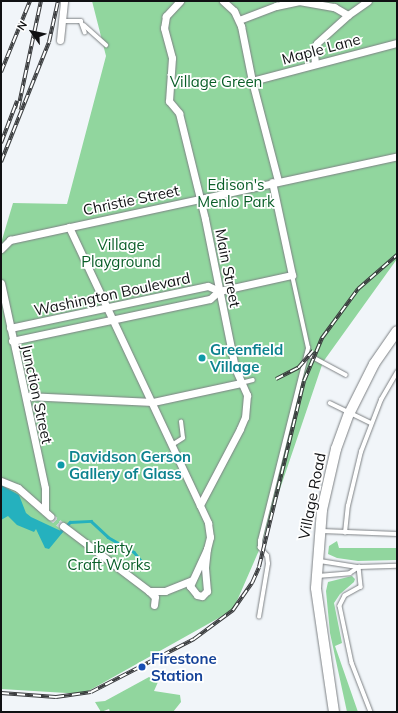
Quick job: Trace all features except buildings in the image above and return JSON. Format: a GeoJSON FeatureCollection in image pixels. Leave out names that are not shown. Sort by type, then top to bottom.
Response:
{"type":"FeatureCollection","features":[{"type":"Feature","properties":{"kind":"street"},"geometry":{"type":"LineString","coordinates":[[60,40],[64,1]]}},
{"type":"Feature","properties":{"kind":"street","name":"Main Street"},"geometry":{"type":"LineString","coordinates":[[180,1],[166,16],[164,28],[172,58],[169,101],[179,113],[200,198],[235,368],[247,395],[245,417],[200,505]]}},
{"type":"Feature","properties":{"kind":"street"},"geometry":{"type":"LineString","coordinates":[[223,1],[239,20],[275,181],[292,275]]}},
{"type":"Feature","properties":{"kind":"street"},"geometry":{"type":"LineString","coordinates":[[239,20],[276,6],[299,1],[334,7],[348,15]]}},
{"type":"Feature","properties":{"kind":"street"},"geometry":{"type":"LineString","coordinates":[[315,64],[314,52],[317,43],[348,15],[368,1]]}},
{"type":"Feature","properties":{"kind":"street","name":"Maple Lane"},"geometry":{"type":"LineString","coordinates":[[252,81],[397,43]]}},
{"type":"Feature","properties":{"kind":"street","name":"Christie Street"},"geometry":{"type":"LineString","coordinates":[[1,249],[10,240],[275,181],[397,156]]}},
{"type":"Feature","properties":{"kind":"street"},"geometry":{"type":"LineString","coordinates":[[69,227],[153,402],[208,523],[210,537],[205,567],[208,584],[202,596],[193,592],[190,586],[207,549]]}},
{"type":"Feature","properties":{"kind":"street","name":"Washington Boulevard"},"geometry":{"type":"LineString","coordinates":[[12,341],[113,318],[210,299],[219,291],[292,275]]}},
{"type":"Feature","properties":{"kind":"street","name":"Junction Street"},"geometry":{"type":"LineString","coordinates":[[1,283],[12,341],[26,396],[45,488],[48,514],[18,488],[1,480]]}},
{"type":"Feature","properties":{"kind":"street","name":"Washington Boulevard"},"geometry":{"type":"LineString","coordinates":[[10,328],[208,286],[219,291]]}},
{"type":"Feature","properties":{"kind":"street","name":"Village Road"},"geometry":{"type":"LineString","coordinates":[[336,710],[320,629],[316,576],[319,531],[330,471],[349,414],[374,364],[397,331]]}},
{"type":"Feature","properties":{"kind":"street"},"geometry":{"type":"LineString","coordinates":[[26,396],[153,402],[176,400],[241,382]]}},
{"type":"Feature","properties":{"kind":"street"},"geometry":{"type":"LineString","coordinates":[[65,527],[148,591],[155,598],[154,605]]}},
{"type":"Feature","properties":{"kind":"street"},"geometry":{"type":"LineString","coordinates":[[148,591],[165,591],[192,580]]}},
{"type":"Feature","properties":{"kind":"lane"},"geometry":{"type":"LineString","coordinates":[[61,21],[76,19],[106,45]]}},
{"type":"Feature","properties":{"kind":"lane"},"geometry":{"type":"LineString","coordinates":[[84,25],[85,32]]}},
{"type":"Feature","properties":{"kind":"lane"},"geometry":{"type":"LineString","coordinates":[[259,617],[268,564],[267,556],[260,548],[260,541],[307,354],[307,339],[292,275]]}},
{"type":"Feature","properties":{"kind":"lane"},"geometry":{"type":"LineString","coordinates":[[307,354],[346,375]]}},
{"type":"Feature","properties":{"kind":"lane"},"geometry":{"type":"LineString","coordinates":[[345,533],[354,478],[372,423],[397,372]]}},
{"type":"Feature","properties":{"kind":"lane"},"geometry":{"type":"LineString","coordinates":[[241,382],[253,380]]}},
{"type":"Feature","properties":{"kind":"lane"},"geometry":{"type":"LineString","coordinates":[[330,403],[349,414],[372,423]]}},
{"type":"Feature","properties":{"kind":"lane"},"geometry":{"type":"LineString","coordinates":[[172,445],[183,438],[181,422]]}},
{"type":"Feature","properties":{"kind":"lane"},"geometry":{"type":"LineString","coordinates":[[319,531],[397,534]]}},
{"type":"Feature","properties":{"kind":"lane"},"geometry":{"type":"LineString","coordinates":[[317,560],[359,567],[397,566]]}},
{"type":"Feature","properties":{"kind":"lane"},"geometry":{"type":"LineString","coordinates":[[316,576],[350,573],[359,567]]}},
{"type":"Feature","properties":{"kind":"lane"},"geometry":{"type":"LineString","coordinates":[[359,567],[361,587],[345,596],[340,606],[352,663],[371,712]]}},
{"type":"Feature","properties":{"kind":"green space","name":"Edison's Menlo Park"},"geometry":{"type":"Polygon","coordinates":[[[92,1],[397,1],[397,259],[323,362],[260,548],[233,610],[83,694],[1,689],[1,243],[13,203],[67,204],[106,56],[92,1]]]}},
{"type":"Feature","properties":{"kind":"green space"},"geometry":{"type":"Polygon","coordinates":[[[337,541],[339,548],[397,548],[397,560],[358,561],[337,558],[328,554],[329,546],[337,541]]]}},
{"type":"Feature","properties":{"kind":"green space"},"geometry":{"type":"Polygon","coordinates":[[[352,576],[355,579],[354,582],[340,594],[334,603],[342,643],[335,646],[358,712],[347,712],[330,633],[326,591],[328,582],[352,576]]]}},
{"type":"Feature","properties":{"kind":"green space"},"geometry":{"type":"Polygon","coordinates":[[[149,677],[158,682],[154,691],[180,695],[181,702],[173,712],[110,712],[109,709],[101,712],[95,702],[105,701],[149,677]]]}},
{"type":"Feature","properties":{"kind":"water"},"geometry":{"type":"Polygon","coordinates":[[[1,485],[19,495],[26,513],[31,517],[63,532],[49,549],[45,548],[36,529],[34,532],[17,525],[8,516],[1,520],[1,485]]]}},
{"type":"Feature","properties":{"kind":"waterway"},"geometry":{"type":"LineString","coordinates":[[60,532],[70,522],[91,521],[108,537],[134,552],[143,563]]}},
{"type":"Feature","properties":{"kind":"tunnel"},"geometry":{"type":"LineString","coordinates":[[50,516],[63,526]]}},
{"type":"Feature","properties":{"kind":"railway"},"geometry":{"type":"LineString","coordinates":[[1,72],[30,1]]}},
{"type":"Feature","properties":{"kind":"railway"},"geometry":{"type":"LineString","coordinates":[[18,109],[41,1]]}},
{"type":"Feature","properties":{"kind":"railway"},"geometry":{"type":"LineString","coordinates":[[1,162],[49,42],[58,1]]}},
{"type":"Feature","properties":{"kind":"railway"},"geometry":{"type":"LineString","coordinates":[[1,143],[17,101]]}},
{"type":"Feature","properties":{"kind":"railway"},"geometry":{"type":"LineString","coordinates":[[1,693],[56,697],[91,692],[194,639],[233,610],[252,583],[259,567],[304,381],[322,338],[358,289],[397,255]]}},
{"type":"Feature","properties":{"kind":"railway"},"geometry":{"type":"LineString","coordinates":[[276,379],[298,368],[313,351]]}},
{"type":"Feature","properties":{"kind":"place","name":"Greenfield Village"},"geometry":{"type":"Point","coordinates":[202,358]}},
{"type":"Feature","properties":{"kind":"place","name":"Davidson Gerson Gallery of Glass"},"geometry":{"type":"Point","coordinates":[61,465]}},
{"type":"Feature","properties":{"kind":"place","name":"Firestone Station"},"geometry":{"type":"Point","coordinates":[142,667]}},
{"type":"Feature","properties":{"kind":"park label","name":"Village Green"},"geometry":{"type":"Point","coordinates":[216,82]}},
{"type":"Feature","properties":{"kind":"park label","name":"Village Playground"},"geometry":{"type":"Point","coordinates":[121,252]}},
{"type":"Feature","properties":{"kind":"park label","name":"Liberty Craft Works"},"geometry":{"type":"Point","coordinates":[109,556]}}]}
